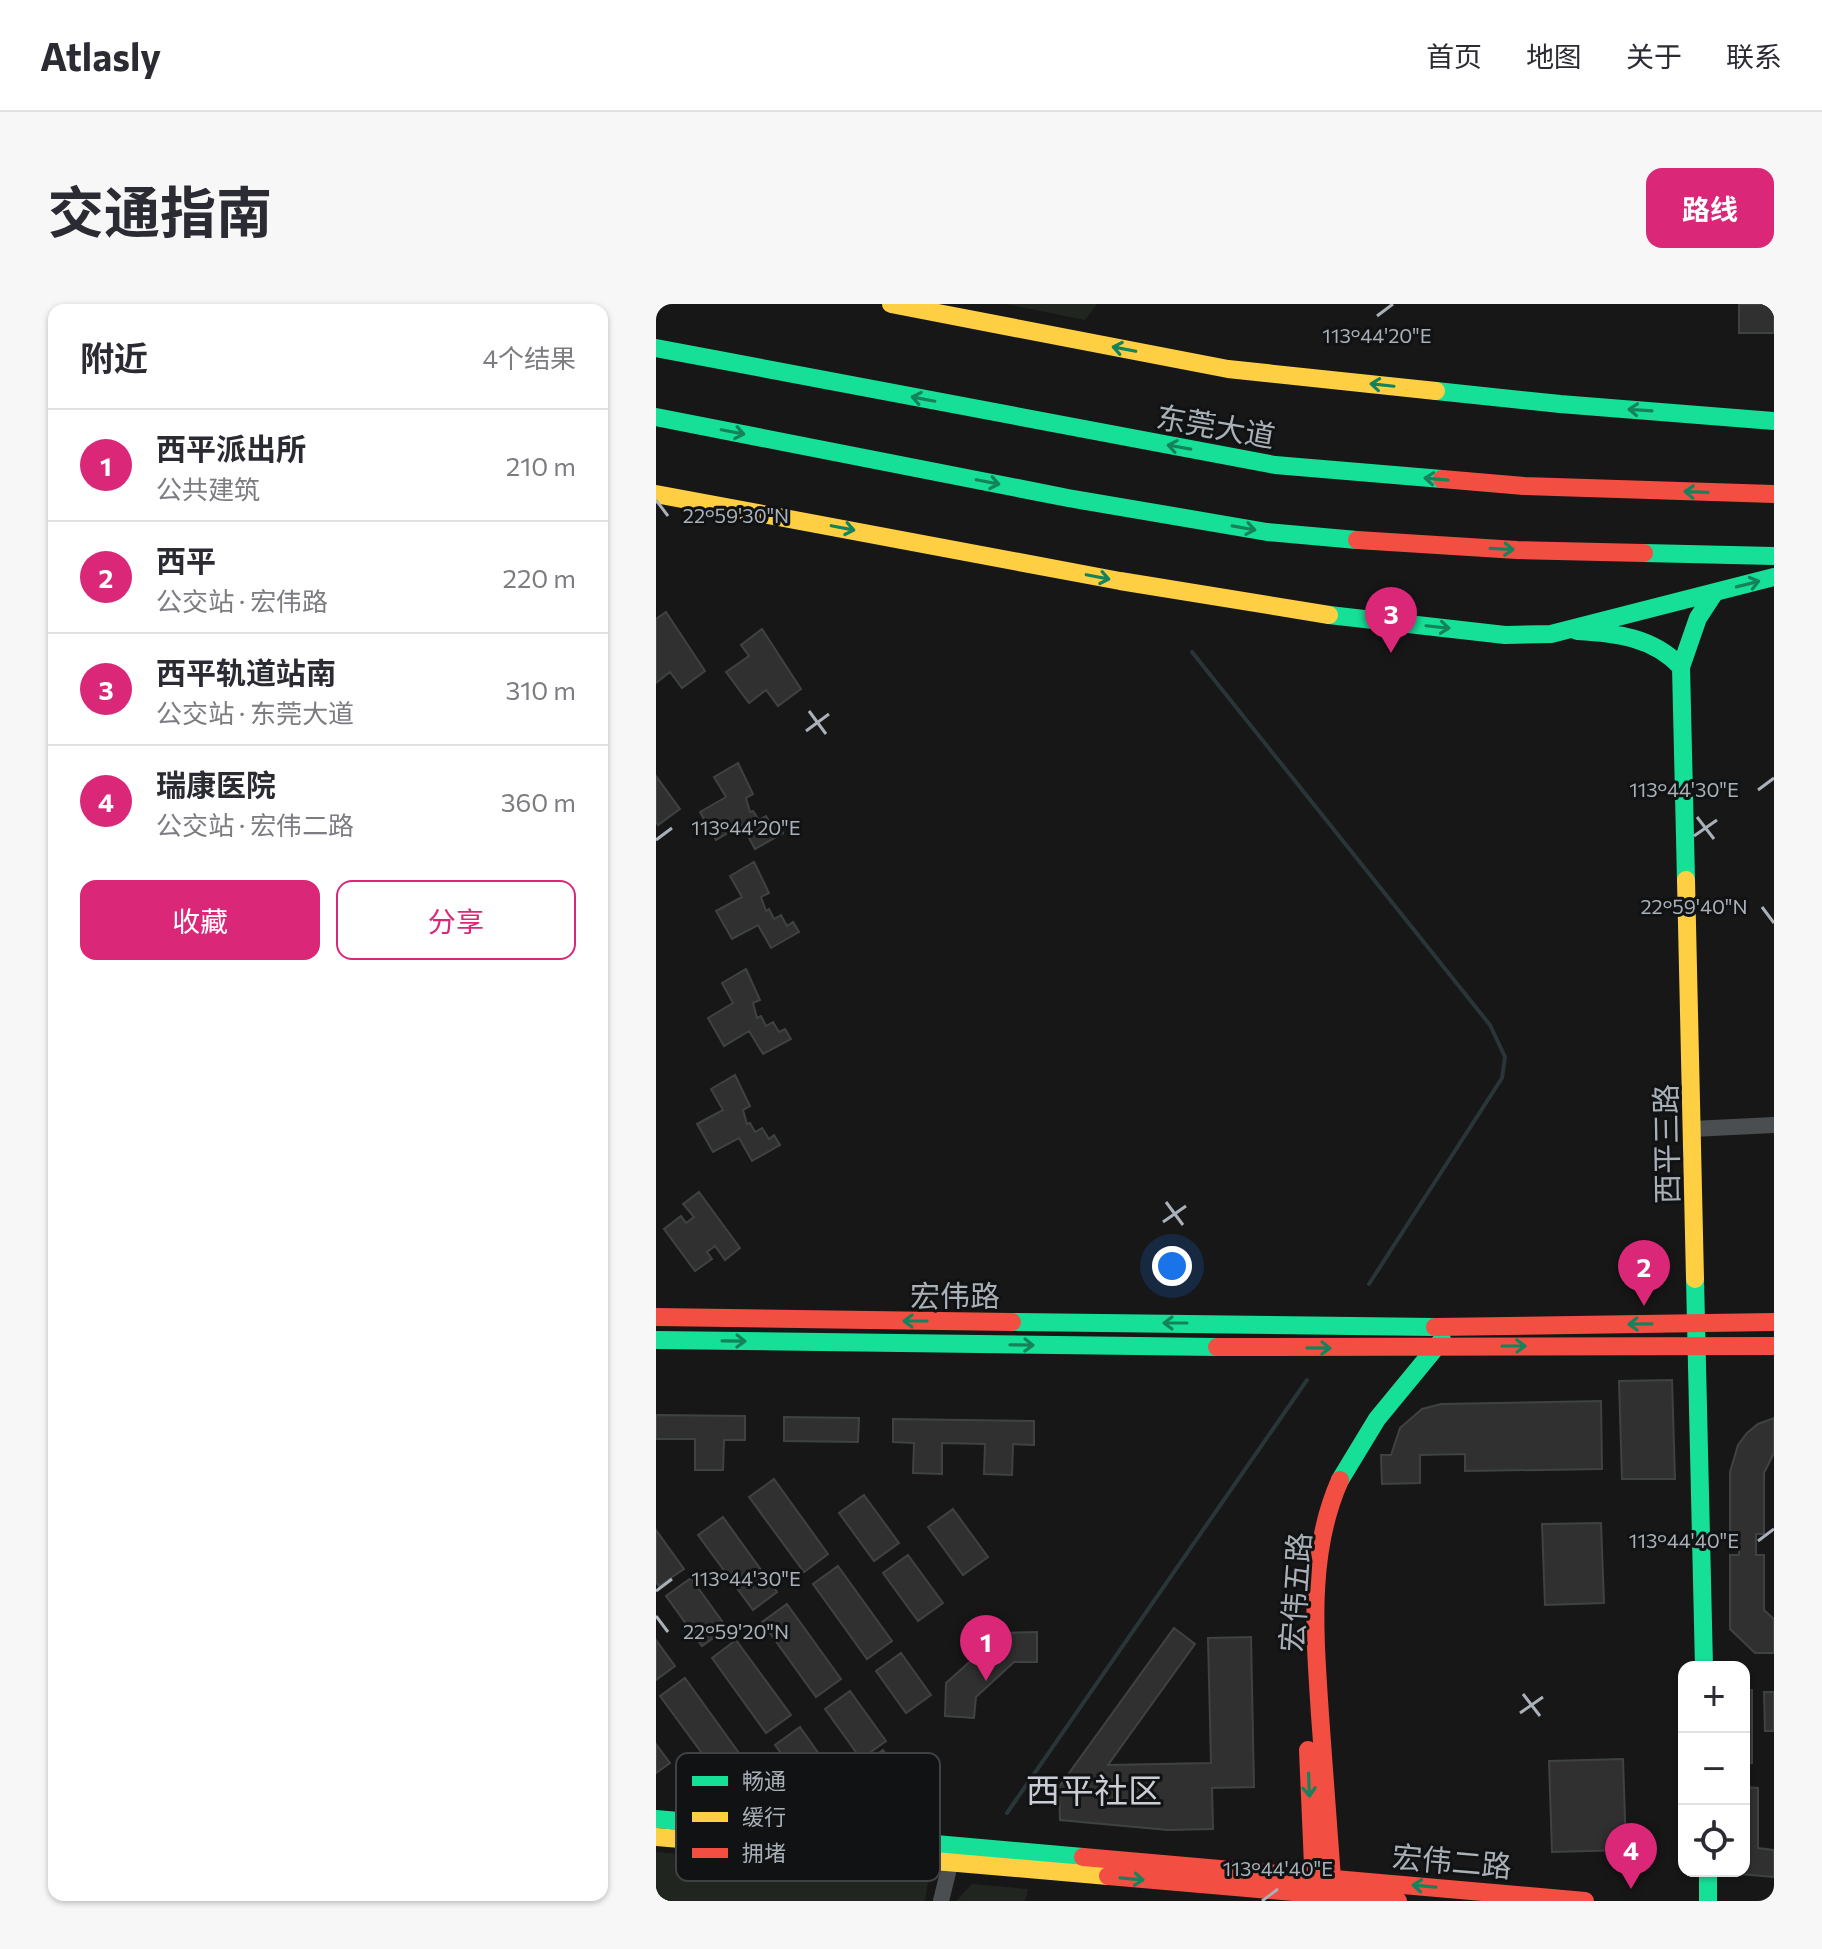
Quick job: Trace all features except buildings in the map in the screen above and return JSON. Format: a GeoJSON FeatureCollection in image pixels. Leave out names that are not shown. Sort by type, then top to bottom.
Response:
{"type":"FeatureCollection","features":[{"type":"Feature","properties":{"kind":"main road"},"geometry":{"type":"LineString","coordinates":[[891,304],[1228,369],[1560,404],[1774,421]]}},
{"type":"Feature","properties":{"kind":"main road","name":"东莞大道"},"geometry":{"type":"LineString","coordinates":[[656,348],[1275,465],[1524,486],[1774,494]]}},
{"type":"Feature","properties":{"kind":"main road"},"geometry":{"type":"LineString","coordinates":[[656,417],[1068,498],[1267,532],[1517,550],[1774,556]]}},
{"type":"Feature","properties":{"kind":"main road"},"geometry":{"type":"LineString","coordinates":[[656,494],[1120,581],[1337,616],[1505,635],[1566,631],[1774,577]]}},
{"type":"Feature","properties":{"kind":"main road","name":"西平三路"},"geometry":{"type":"LineString","coordinates":[[1704,1661],[1681,667],[1705,604],[1715,592]]}},
{"type":"Feature","properties":{"kind":"main road"},"geometry":{"type":"LineString","coordinates":[[1566,631],[1611,633],[1647,641],[1673,656],[1681,667]]}},
{"type":"Feature","properties":{"kind":"main road","name":"宏伟路"},"geometry":{"type":"LineString","coordinates":[[656,1317],[1446,1327]]}},
{"type":"Feature","properties":{"kind":"main road"},"geometry":{"type":"LineString","coordinates":[[1446,1327],[1774,1322]]}},
{"type":"Feature","properties":{"kind":"main road","name":"宏伟五路"},"geometry":{"type":"LineString","coordinates":[[1323,1891],[1305,1668],[1304,1598],[1308,1546],[1319,1500],[1334,1465],[1376,1400],[1446,1327]]}},
{"type":"Feature","properties":{"kind":"main road","name":"宏伟路"},"geometry":{"type":"LineString","coordinates":[[656,1340],[1428,1347]]}},
{"type":"Feature","properties":{"kind":"main road"},"geometry":{"type":"LineString","coordinates":[[1428,1347],[1774,1346]]}},
{"type":"Feature","properties":{"kind":"main road"},"geometry":{"type":"LineString","coordinates":[[656,1819],[676,1821]]}},
{"type":"Feature","properties":{"kind":"main road"},"geometry":{"type":"LineString","coordinates":[[656,1837],[676,1838]]}},
{"type":"Feature","properties":{"kind":"main road"},"geometry":{"type":"LineString","coordinates":[[940,1853],[952,1854]]}},
{"type":"Feature","properties":{"kind":"main road"},"geometry":{"type":"LineString","coordinates":[[940,1853],[1323,1891]]}},
{"type":"Feature","properties":{"kind":"main road"},"geometry":{"type":"LineString","coordinates":[[1708,1877],[1708,1901]]}},
{"type":"Feature","properties":{"kind":"main road","name":"宏伟二路"},"geometry":{"type":"LineString","coordinates":[[1323,1891],[1398,1901]]}},
{"type":"Feature","properties":{"kind":"main road","name":"宏伟二路"},"geometry":{"type":"LineString","coordinates":[[1323,1891],[1585,1901]]}},
{"type":"Feature","properties":{"kind":"street"},"geometry":{"type":"LineString","coordinates":[[1692,1129],[1774,1125]]}},
{"type":"Feature","properties":{"kind":"street"},"geometry":{"type":"LineString","coordinates":[[941,1901],[952,1854]]}},
{"type":"Feature","properties":{"kind":"shaded area"},"geometry":{"type":"Polygon","coordinates":[[[1006,304],[1097,304],[1085,320],[1006,304]]]}},
{"type":"Feature","properties":{"kind":"shaded area"},"geometry":{"type":"Polygon","coordinates":[[[656,1852],[676,1854],[676,1881],[928,1881],[925,1901],[656,1901],[656,1852]]]}},
{"type":"Feature","properties":{"kind":"shaded area"},"geometry":{"type":"Polygon","coordinates":[[[972,1884],[1028,1889],[1025,1901],[956,1901],[972,1884]]]}},
{"type":"Feature","properties":{"kind":"waterway"},"geometry":{"type":"LineString","coordinates":[[1192,652],[1490,1025],[1505,1057],[1502,1078],[1369,1284]]}},
{"type":"Feature","properties":{"kind":"waterway"},"geometry":{"type":"LineString","coordinates":[[1007,1813],[1307,1380]]}},
{"type":"Feature","properties":{"kind":"traffic: fast"},"geometry":{"type":"LineString","coordinates":[[656,348],[1275,465],[1442,479]]}},
{"type":"Feature","properties":{"kind":"traffic: fast"},"geometry":{"type":"LineString","coordinates":[[1436,391],[1774,421]]}},
{"type":"Feature","properties":{"kind":"traffic: fast"},"geometry":{"type":"LineString","coordinates":[[656,417],[1068,498],[1267,532],[1357,540]]}},
{"type":"Feature","properties":{"kind":"traffic: fast"},"geometry":{"type":"LineString","coordinates":[[1644,553],[1774,556]]}},
{"type":"Feature","properties":{"kind":"traffic: fast"},"geometry":{"type":"LineString","coordinates":[[1329,615],[1505,635],[1551,634],[1774,577]]}},
{"type":"Feature","properties":{"kind":"traffic: fast"},"geometry":{"type":"LineString","coordinates":[[1686,880],[1681,667],[1698,618],[1715,592]]}},
{"type":"Feature","properties":{"kind":"traffic: fast"},"geometry":{"type":"LineString","coordinates":[[1577,631],[1633,638],[1658,649],[1681,667]]}},
{"type":"Feature","properties":{"kind":"traffic: fast"},"geometry":{"type":"LineString","coordinates":[[1695,1279],[1704,1661]]}},
{"type":"Feature","properties":{"kind":"traffic: fast"},"geometry":{"type":"LineString","coordinates":[[1012,1322],[1435,1327]]}},
{"type":"Feature","properties":{"kind":"traffic: fast"},"geometry":{"type":"LineString","coordinates":[[656,1340],[1217,1347]]}},
{"type":"Feature","properties":{"kind":"traffic: fast"},"geometry":{"type":"LineString","coordinates":[[1340,1480],[1377,1419],[1442,1340]]}},
{"type":"Feature","properties":{"kind":"traffic: fast"},"geometry":{"type":"LineString","coordinates":[[656,1819],[676,1821]]}},
{"type":"Feature","properties":{"kind":"traffic: fast"},"geometry":{"type":"LineString","coordinates":[[940,1844],[1083,1857]]}},
{"type":"Feature","properties":{"kind":"traffic: fast"},"geometry":{"type":"LineString","coordinates":[[1708,1877],[1708,1901]]}},
{"type":"Feature","properties":{"kind":"traffic: slow"},"geometry":{"type":"LineString","coordinates":[[891,304],[1228,369],[1436,391]]}},
{"type":"Feature","properties":{"kind":"traffic: slow"},"geometry":{"type":"LineString","coordinates":[[656,494],[1120,581],[1329,615]]}},
{"type":"Feature","properties":{"kind":"traffic: slow"},"geometry":{"type":"LineString","coordinates":[[1686,880],[1695,1279]]}},
{"type":"Feature","properties":{"kind":"traffic: slow"},"geometry":{"type":"LineString","coordinates":[[656,1837],[676,1839]]}},
{"type":"Feature","properties":{"kind":"traffic: slow"},"geometry":{"type":"LineString","coordinates":[[940,1862],[1108,1876]]}},
{"type":"Feature","properties":{"kind":"traffic: jam"},"geometry":{"type":"LineString","coordinates":[[1442,479],[1524,486],[1774,494]]}},
{"type":"Feature","properties":{"kind":"traffic: jam"},"geometry":{"type":"LineString","coordinates":[[1357,540],[1517,550],[1644,553]]}},
{"type":"Feature","properties":{"kind":"traffic: jam"},"geometry":{"type":"LineString","coordinates":[[656,1317],[1012,1322]]}},
{"type":"Feature","properties":{"kind":"traffic: jam"},"geometry":{"type":"LineString","coordinates":[[1435,1327],[1774,1322]]}},
{"type":"Feature","properties":{"kind":"traffic: jam"},"geometry":{"type":"LineString","coordinates":[[1217,1347],[1774,1346]]}},
{"type":"Feature","properties":{"kind":"traffic: jam"},"geometry":{"type":"LineString","coordinates":[[1333,1892],[1315,1625],[1322,1537],[1340,1480]]}},
{"type":"Feature","properties":{"kind":"traffic: jam"},"geometry":{"type":"LineString","coordinates":[[1308,1750],[1314,1888]]}},
{"type":"Feature","properties":{"kind":"traffic: jam"},"geometry":{"type":"LineString","coordinates":[[1083,1857],[1585,1901]]}},
{"type":"Feature","properties":{"kind":"traffic: jam"},"geometry":{"type":"LineString","coordinates":[[1108,1876],[1398,1901]]}},
{"type":"Feature","properties":{"kind":"place","name":"西平轨道站南"},"geometry":{"type":"Point","coordinates":[1391,653]}},
{"type":"Feature","properties":{"kind":"place","name":"西平"},"geometry":{"type":"Point","coordinates":[1644,1306]}},
{"type":"Feature","properties":{"kind":"place","name":"西平派出所"},"geometry":{"type":"Point","coordinates":[986,1681]}},
{"type":"Feature","properties":{"kind":"place","name":"瑞康医院"},"geometry":{"type":"Point","coordinates":[1631,1889]}},
{"type":"Feature","properties":{"kind":"district","name":"西平社区"},"geometry":{"type":"Point","coordinates":[1094,1789]}}]}
